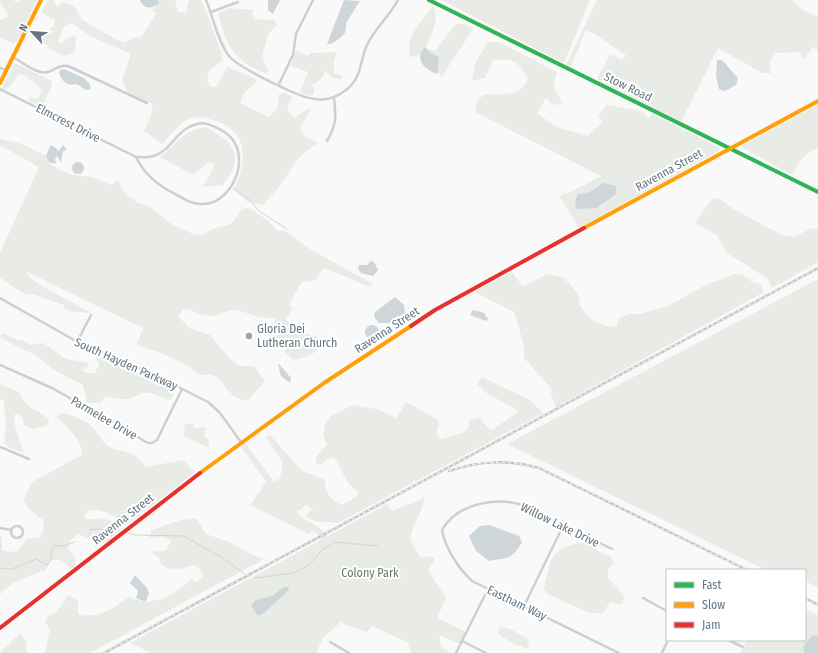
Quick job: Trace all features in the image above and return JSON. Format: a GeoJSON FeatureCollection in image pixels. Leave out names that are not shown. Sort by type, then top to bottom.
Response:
{"type":"FeatureCollection","features":[{"type":"Feature","properties":{"kind":"street"},"geometry":{"type":"LineString","coordinates":[[0,83],[41,0]]}},
{"type":"Feature","properties":{"kind":"street"},"geometry":{"type":"LineString","coordinates":[[206,0],[223,45],[231,58],[249,70],[309,98],[318,100],[334,98],[348,89],[356,79],[371,37],[398,0]]}},
{"type":"Feature","properties":{"kind":"street"},"geometry":{"type":"LineString","coordinates":[[279,84],[293,55],[298,30],[313,0]]}},
{"type":"Feature","properties":{"kind":"street","name":"Stow Road"},"geometry":{"type":"LineString","coordinates":[[429,0],[818,192]]}},
{"type":"Feature","properties":{"kind":"street"},"geometry":{"type":"LineString","coordinates":[[211,12],[238,2]]}},
{"type":"Feature","properties":{"kind":"street"},"geometry":{"type":"LineString","coordinates":[[13,57],[40,72],[49,72],[62,65],[68,66],[146,103]]}},
{"type":"Feature","properties":{"kind":"street"},"geometry":{"type":"LineString","coordinates":[[0,68],[6,70]]}},
{"type":"Feature","properties":{"kind":"street","name":"Elmcrest Drive"},"geometry":{"type":"LineString","coordinates":[[0,89],[136,158],[151,178],[161,187],[189,201],[204,204],[215,201],[225,193],[237,172],[240,156],[237,145],[229,135],[212,125],[202,123],[184,130],[158,154],[149,158],[136,158]]}},
{"type":"Feature","properties":{"kind":"street"},"geometry":{"type":"LineString","coordinates":[[327,140],[335,125],[337,116],[334,98]]}},
{"type":"Feature","properties":{"kind":"street","name":"Ravenna Street"},"geometry":{"type":"LineString","coordinates":[[0,628],[203,469],[324,383],[436,309],[818,101]]}},
{"type":"Feature","properties":{"kind":"street","name":"South Hayden Parkway"},"geometry":{"type":"LineString","coordinates":[[0,298],[77,342],[151,373],[214,407],[241,442]]}},
{"type":"Feature","properties":{"kind":"street"},"geometry":{"type":"LineString","coordinates":[[77,342],[91,315]]}},
{"type":"Feature","properties":{"kind":"street","name":"Parmelee Drive"},"geometry":{"type":"LineString","coordinates":[[0,365],[54,389],[148,443],[152,443],[157,440],[182,389]]}},
{"type":"Feature","properties":{"kind":"street"},"geometry":{"type":"LineString","coordinates":[[0,447],[29,459]]}},
{"type":"Feature","properties":{"kind":"street","name":"Willow Lake Drive"},"geometry":{"type":"LineString","coordinates":[[444,528],[455,516],[473,506],[498,501],[522,505],[612,550]]}},
{"type":"Feature","properties":{"kind":"street"},"geometry":{"type":"LineString","coordinates":[[524,606],[563,526]]}},
{"type":"Feature","properties":{"kind":"street"},"geometry":{"type":"LineString","coordinates":[[0,528],[11,530],[14,527],[20,527],[24,533],[21,537],[15,537],[11,530]]}},
{"type":"Feature","properties":{"kind":"street","name":"Eastham Way"},"geometry":{"type":"LineString","coordinates":[[444,528],[443,533],[445,542],[463,572],[472,581],[619,653]]}},
{"type":"Feature","properties":{"kind":"street"},"geometry":{"type":"LineString","coordinates":[[456,653],[488,589]]}},
{"type":"Feature","properties":{"kind":"street"},"geometry":{"type":"LineString","coordinates":[[643,598],[666,610]]}},
{"type":"Feature","properties":{"kind":"street"},"geometry":{"type":"LineString","coordinates":[[462,641],[486,653]]}},
{"type":"Feature","properties":{"kind":"street"},"geometry":{"type":"LineString","coordinates":[[662,653],[668,641]]}},
{"type":"Feature","properties":{"kind":"street"},"geometry":{"type":"LineString","coordinates":[[730,641],[743,647]]}},
{"type":"Feature","properties":{"kind":"street"},"geometry":{"type":"LineString","coordinates":[[330,642],[349,653]]}},
{"type":"Feature","properties":{"kind":"green space"},"geometry":{"type":"Polygon","coordinates":[[[0,0],[13,0],[18,3],[21,0],[37,0],[19,39],[13,44],[0,37],[0,20],[8,17],[7,11],[0,3],[0,0]]]}},
{"type":"Feature","properties":{"kind":"green space"},"geometry":{"type":"Polygon","coordinates":[[[48,0],[53,0],[57,7],[62,2],[74,6],[82,20],[123,43],[136,37],[141,37],[157,13],[152,10],[161,0],[175,0],[178,12],[186,13],[189,0],[201,0],[222,54],[222,61],[209,71],[207,80],[211,87],[216,87],[227,67],[256,79],[256,82],[244,93],[240,103],[268,117],[277,108],[279,102],[278,95],[285,92],[292,97],[287,109],[294,118],[304,111],[311,109],[300,128],[305,136],[318,143],[301,156],[279,187],[263,205],[248,202],[234,190],[243,158],[239,139],[234,132],[225,125],[213,120],[195,117],[182,123],[162,144],[144,131],[150,118],[152,105],[150,102],[134,97],[127,91],[122,80],[131,54],[92,37],[72,23],[64,26],[58,41],[61,44],[73,35],[76,36],[75,50],[71,54],[62,56],[32,35],[34,33],[49,31],[55,24],[54,19],[41,13],[48,0]]]}},
{"type":"Feature","properties":{"kind":"green space"},"geometry":{"type":"Polygon","coordinates":[[[441,0],[590,0],[564,63],[441,0]]]}},
{"type":"Feature","properties":{"kind":"green space"},"geometry":{"type":"Polygon","coordinates":[[[597,0],[792,0],[804,11],[818,17],[818,51],[813,47],[803,60],[799,52],[776,53],[769,62],[771,73],[762,73],[718,48],[681,122],[597,79],[610,54],[622,60],[626,55],[595,34],[586,30],[571,67],[566,65],[597,0]]]}},
{"type":"Feature","properties":{"kind":"green space"},"geometry":{"type":"Polygon","coordinates":[[[433,6],[436,16],[434,27],[426,49],[435,51],[456,24],[465,24],[473,29],[442,76],[437,72],[425,52],[416,57],[410,56],[409,49],[412,36],[433,6]]]}},
{"type":"Feature","properties":{"kind":"green space"},"geometry":{"type":"Polygon","coordinates":[[[230,8],[253,10],[253,19],[274,20],[277,25],[268,34],[263,51],[264,61],[269,71],[267,74],[247,64],[239,58],[229,44],[221,26],[218,14],[230,8]]]}},
{"type":"Feature","properties":{"kind":"green space"},"geometry":{"type":"Polygon","coordinates":[[[488,42],[499,42],[557,72],[554,85],[563,103],[553,105],[546,98],[537,113],[556,127],[588,136],[602,122],[598,115],[607,105],[642,111],[649,118],[651,113],[718,147],[719,151],[579,228],[560,197],[563,193],[567,194],[601,176],[475,112],[477,102],[484,94],[496,95],[516,92],[521,89],[528,78],[518,64],[510,60],[500,60],[493,61],[485,78],[472,81],[476,62],[488,42]]]}},
{"type":"Feature","properties":{"kind":"green space"},"geometry":{"type":"Polygon","coordinates":[[[296,50],[307,56],[312,53],[337,52],[334,61],[334,73],[342,76],[341,79],[333,78],[326,71],[320,80],[312,85],[314,93],[311,96],[300,92],[308,72],[291,66],[296,50]]]}},
{"type":"Feature","properties":{"kind":"green space"},"geometry":{"type":"Polygon","coordinates":[[[15,63],[52,81],[51,88],[42,106],[29,101],[30,97],[37,99],[41,93],[41,89],[28,77],[19,73],[10,87],[4,90],[3,86],[15,63]]]}},
{"type":"Feature","properties":{"kind":"green space"},"geometry":{"type":"Polygon","coordinates":[[[818,104],[818,148],[806,155],[792,175],[743,148],[742,146],[818,104]]]}},
{"type":"Feature","properties":{"kind":"green space"},"geometry":{"type":"Polygon","coordinates":[[[205,127],[223,138],[235,154],[233,169],[223,185],[202,187],[208,179],[215,164],[209,162],[193,175],[160,157],[192,131],[205,127]]]}},
{"type":"Feature","properties":{"kind":"green space"},"geometry":{"type":"Polygon","coordinates":[[[0,139],[22,144],[46,156],[51,165],[69,174],[92,177],[111,185],[118,180],[125,194],[138,203],[149,206],[171,224],[195,235],[202,235],[215,228],[229,225],[234,221],[242,209],[250,208],[267,220],[278,231],[284,230],[313,251],[373,284],[370,287],[327,269],[323,269],[316,280],[302,282],[289,304],[293,309],[285,319],[305,333],[316,336],[322,340],[315,352],[293,360],[285,352],[284,345],[273,341],[268,333],[276,319],[231,310],[214,316],[198,314],[191,310],[183,309],[178,316],[189,328],[210,335],[230,359],[240,366],[254,366],[265,381],[247,401],[239,399],[234,396],[216,377],[210,374],[199,374],[176,360],[138,345],[137,344],[143,328],[25,271],[32,279],[42,286],[91,313],[75,312],[65,309],[64,305],[35,295],[25,294],[0,278],[0,253],[39,167],[0,145],[0,139]]]}},
{"type":"Feature","properties":{"kind":"green space"},"geometry":{"type":"Polygon","coordinates":[[[718,198],[735,210],[782,235],[794,237],[812,228],[818,229],[818,262],[772,288],[767,278],[727,253],[717,235],[695,223],[711,200],[718,198]]]}},
{"type":"Feature","properties":{"kind":"green space"},"geometry":{"type":"Polygon","coordinates":[[[512,272],[523,287],[547,274],[562,277],[578,294],[579,305],[587,315],[596,322],[606,326],[617,326],[619,318],[629,314],[641,314],[668,306],[704,286],[734,274],[743,275],[752,282],[760,284],[764,292],[556,407],[551,395],[551,388],[524,358],[524,345],[514,312],[476,293],[477,290],[512,272]]]}},
{"type":"Feature","properties":{"kind":"green space"},"geometry":{"type":"Polygon","coordinates":[[[818,279],[818,587],[806,581],[806,569],[764,569],[507,444],[818,279]]]}},
{"type":"Feature","properties":{"kind":"green space"},"geometry":{"type":"Polygon","coordinates":[[[2,333],[19,341],[21,339],[30,345],[43,343],[66,359],[89,363],[87,368],[81,369],[86,373],[95,373],[99,365],[94,353],[175,389],[171,400],[154,394],[141,393],[127,399],[116,399],[106,396],[100,403],[87,403],[83,385],[54,370],[36,355],[0,337],[2,333]]]}},
{"type":"Feature","properties":{"kind":"green space","name":"Colony Park"},"geometry":{"type":"Polygon","coordinates":[[[482,377],[530,400],[543,413],[338,523],[319,522],[310,519],[305,516],[313,509],[305,505],[301,510],[296,511],[303,518],[325,532],[328,536],[387,504],[392,511],[424,498],[422,509],[412,529],[410,540],[421,558],[431,556],[435,559],[428,570],[446,598],[437,618],[466,632],[460,644],[439,635],[441,647],[448,651],[447,653],[411,653],[408,643],[375,627],[372,626],[367,632],[343,624],[342,621],[323,638],[316,653],[151,653],[130,643],[321,540],[318,534],[312,531],[309,534],[250,505],[266,482],[239,444],[243,440],[274,482],[280,478],[283,463],[266,437],[270,435],[302,471],[325,480],[328,495],[341,505],[355,498],[359,493],[346,479],[333,457],[327,459],[322,464],[315,463],[317,456],[327,445],[323,435],[325,425],[331,416],[352,405],[376,409],[389,414],[396,419],[406,402],[438,420],[439,426],[436,433],[441,439],[463,433],[468,428],[469,421],[478,417],[491,431],[519,411],[485,392],[477,384],[482,377]]]}},
{"type":"Feature","properties":{"kind":"green space"},"geometry":{"type":"Polygon","coordinates":[[[0,384],[19,392],[27,404],[48,418],[49,425],[33,429],[24,425],[22,416],[15,414],[14,422],[23,452],[10,448],[4,443],[6,426],[4,401],[0,399],[0,384]]]}},
{"type":"Feature","properties":{"kind":"green space"},"geometry":{"type":"Polygon","coordinates":[[[63,413],[85,421],[107,445],[117,450],[131,453],[146,467],[183,460],[195,472],[128,524],[103,511],[87,511],[84,516],[86,519],[109,520],[123,528],[104,544],[77,534],[70,541],[68,549],[76,560],[75,567],[71,569],[64,562],[59,560],[50,561],[45,571],[13,583],[0,594],[0,537],[2,537],[2,550],[10,552],[18,551],[27,539],[41,537],[44,528],[43,520],[30,510],[23,500],[32,482],[82,455],[82,449],[77,439],[56,417],[63,413]]]}},
{"type":"Feature","properties":{"kind":"green space"},"geometry":{"type":"Polygon","coordinates":[[[193,423],[194,429],[206,427],[204,437],[209,438],[209,448],[183,436],[185,431],[184,425],[193,423]]]}},
{"type":"Feature","properties":{"kind":"green space"},"geometry":{"type":"Polygon","coordinates":[[[196,518],[206,534],[232,543],[248,553],[264,559],[90,653],[45,653],[50,629],[45,622],[47,617],[56,612],[63,604],[68,595],[78,600],[78,614],[93,615],[106,612],[129,597],[144,602],[164,599],[191,579],[197,582],[203,576],[200,569],[194,565],[180,569],[167,568],[159,562],[160,558],[151,552],[166,550],[171,541],[164,537],[150,538],[151,530],[181,520],[196,518]]]}},
{"type":"Feature","properties":{"kind":"green space"},"geometry":{"type":"Polygon","coordinates":[[[590,542],[598,551],[610,556],[614,563],[608,569],[608,577],[625,598],[621,605],[610,602],[603,613],[589,613],[550,595],[544,589],[549,568],[555,554],[568,546],[590,542]]]}},
{"type":"Feature","properties":{"kind":"green space"},"geometry":{"type":"Polygon","coordinates":[[[806,609],[818,615],[818,653],[740,653],[746,641],[806,641],[806,609]]]}},
{"type":"Feature","properties":{"kind":"green space"},"geometry":{"type":"Polygon","coordinates":[[[500,627],[510,629],[528,639],[529,645],[526,650],[498,634],[500,627]]]}},
{"type":"Feature","properties":{"kind":"green space"},"geometry":{"type":"Polygon","coordinates":[[[20,633],[26,641],[27,653],[0,653],[20,633]]]}},
{"type":"Feature","properties":{"kind":"shaded area"},"geometry":{"type":"Polygon","coordinates":[[[140,0],[158,0],[160,2],[155,6],[146,7],[140,0]]]}},
{"type":"Feature","properties":{"kind":"shaded area"},"geometry":{"type":"Polygon","coordinates":[[[268,0],[280,0],[273,14],[268,10],[268,0]]]}},
{"type":"Feature","properties":{"kind":"shaded area"},"geometry":{"type":"Polygon","coordinates":[[[344,0],[360,1],[346,23],[344,34],[331,44],[327,44],[344,0]]]}},
{"type":"Feature","properties":{"kind":"shaded area"},"geometry":{"type":"Polygon","coordinates":[[[425,47],[431,53],[439,57],[437,74],[422,64],[420,56],[425,47]]]}},
{"type":"Feature","properties":{"kind":"shaded area"},"geometry":{"type":"Polygon","coordinates":[[[717,60],[722,60],[738,78],[736,85],[725,91],[719,89],[716,76],[717,60]]]}},
{"type":"Feature","properties":{"kind":"shaded area"},"geometry":{"type":"Polygon","coordinates":[[[64,69],[84,78],[90,84],[91,89],[86,90],[77,84],[71,85],[66,83],[59,73],[60,70],[64,69]]]}},
{"type":"Feature","properties":{"kind":"shaded area"},"geometry":{"type":"Polygon","coordinates":[[[63,145],[67,150],[63,151],[61,163],[57,156],[55,159],[56,164],[49,162],[46,156],[50,146],[53,146],[59,151],[63,145]]]}},
{"type":"Feature","properties":{"kind":"shaded area"},"geometry":{"type":"Polygon","coordinates":[[[76,162],[80,162],[84,168],[80,174],[76,174],[72,170],[72,166],[76,162]]]}},
{"type":"Feature","properties":{"kind":"shaded area"},"geometry":{"type":"Polygon","coordinates":[[[603,183],[616,186],[616,194],[596,208],[576,209],[575,201],[578,194],[588,193],[603,183]]]}},
{"type":"Feature","properties":{"kind":"shaded area"},"geometry":{"type":"Polygon","coordinates":[[[371,261],[374,262],[378,270],[373,276],[361,273],[358,269],[359,265],[367,265],[371,261]]]}},
{"type":"Feature","properties":{"kind":"shaded area"},"geometry":{"type":"Polygon","coordinates":[[[395,297],[404,305],[405,313],[392,323],[379,323],[374,317],[375,312],[395,297]]]}},
{"type":"Feature","properties":{"kind":"shaded area"},"geometry":{"type":"Polygon","coordinates":[[[473,310],[484,313],[488,319],[486,321],[470,315],[473,310]]]}},
{"type":"Feature","properties":{"kind":"shaded area"},"geometry":{"type":"Polygon","coordinates":[[[369,325],[375,325],[379,329],[379,335],[375,339],[369,339],[365,335],[365,329],[369,325]]]}},
{"type":"Feature","properties":{"kind":"shaded area"},"geometry":{"type":"Polygon","coordinates":[[[278,364],[291,378],[290,383],[281,376],[278,364]]]}},
{"type":"Feature","properties":{"kind":"shaded area"},"geometry":{"type":"Polygon","coordinates":[[[489,525],[519,536],[522,542],[512,555],[489,561],[476,551],[469,536],[480,526],[489,525]]]}},
{"type":"Feature","properties":{"kind":"shaded area"},"geometry":{"type":"Polygon","coordinates":[[[135,575],[147,588],[149,594],[145,602],[136,598],[138,591],[130,583],[135,575]]]}},
{"type":"Feature","properties":{"kind":"shaded area"},"geometry":{"type":"Polygon","coordinates":[[[284,587],[288,587],[289,590],[264,613],[258,616],[251,605],[256,600],[272,596],[284,587]]]}},
{"type":"Feature","properties":{"kind":"shaded area"},"geometry":{"type":"Polygon","coordinates":[[[815,635],[818,636],[818,653],[805,653],[803,647],[811,637],[815,635]]]}},
{"type":"Feature","properties":{"kind":"waterway"},"geometry":{"type":"LineString","coordinates":[[233,188],[250,200],[259,211],[287,229]]}},
{"type":"Feature","properties":{"kind":"waterway"},"geometry":{"type":"LineString","coordinates":[[90,530],[97,529],[117,531]]}},
{"type":"Feature","properties":{"kind":"waterway"},"geometry":{"type":"LineString","coordinates":[[128,533],[135,535],[184,536],[221,557],[245,574]]}},
{"type":"Feature","properties":{"kind":"waterway"},"geometry":{"type":"LineString","coordinates":[[0,568],[12,569],[36,559],[47,565],[50,561],[54,546],[62,546],[75,542]]}},
{"type":"Feature","properties":{"kind":"waterway"},"geometry":{"type":"LineString","coordinates":[[255,578],[294,573],[310,564],[322,550],[334,542],[378,546]]}},
{"type":"Feature","properties":{"kind":"railway"},"geometry":{"type":"LineString","coordinates":[[104,653],[818,268]]}},
{"type":"Feature","properties":{"kind":"railway"},"geometry":{"type":"LineString","coordinates":[[449,471],[472,465],[494,462],[516,463],[539,468],[745,569]]}},
{"type":"Feature","properties":{"kind":"railway"},"geometry":{"type":"LineString","coordinates":[[806,599],[818,605]]}},
{"type":"Feature","properties":{"kind":"traffic: fast"},"geometry":{"type":"LineString","coordinates":[[429,0],[818,192]]}},
{"type":"Feature","properties":{"kind":"traffic: slow"},"geometry":{"type":"LineString","coordinates":[[0,83],[41,0]]}},
{"type":"Feature","properties":{"kind":"traffic: slow"},"geometry":{"type":"LineString","coordinates":[[584,228],[818,101]]}},
{"type":"Feature","properties":{"kind":"traffic: slow"},"geometry":{"type":"LineString","coordinates":[[200,473],[324,383],[411,326]]}},
{"type":"Feature","properties":{"kind":"traffic: jam"},"geometry":{"type":"LineString","coordinates":[[411,326],[435,310],[584,228]]}},
{"type":"Feature","properties":{"kind":"traffic: jam"},"geometry":{"type":"LineString","coordinates":[[0,628],[200,473]]}},
{"type":"Feature","properties":{"kind":"place","name":"Gloria Dei Lutheran Church"},"geometry":{"type":"Point","coordinates":[249,336]}}]}
